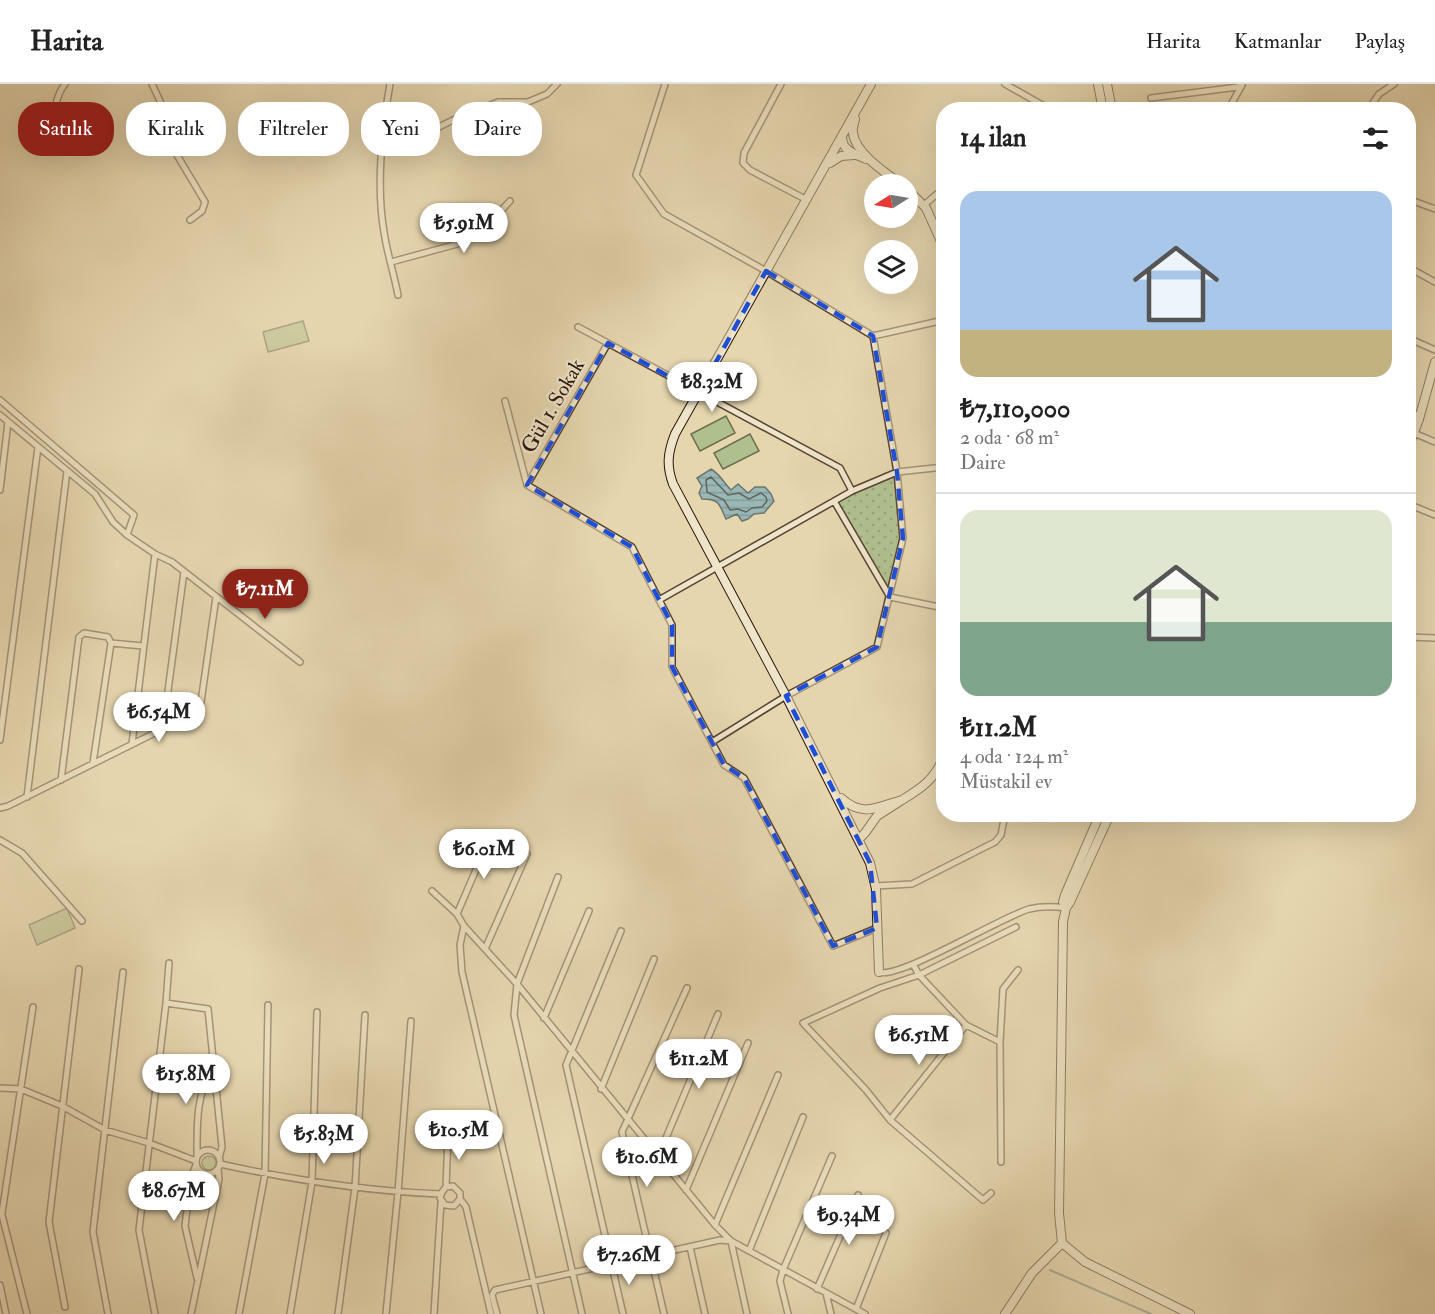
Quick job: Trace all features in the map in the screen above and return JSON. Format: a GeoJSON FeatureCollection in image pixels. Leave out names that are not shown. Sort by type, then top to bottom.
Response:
{"type":"FeatureCollection","features":[{"type":"Feature","properties":{"kind":"street"},"geometry":{"type":"LineString","coordinates":[[56,102],[65,84]]}},
{"type":"Feature","properties":{"kind":"street"},"geometry":{"type":"LineString","coordinates":[[153,84],[160,101],[171,145],[205,202],[202,211],[190,220]]}},
{"type":"Feature","properties":{"kind":"street"},"geometry":{"type":"LineString","coordinates":[[388,102],[390,84]]}},
{"type":"Feature","properties":{"kind":"street"},"geometry":{"type":"LineString","coordinates":[[440,127],[498,102],[528,102],[547,94],[556,84]]}},
{"type":"Feature","properties":{"kind":"street"},"geometry":{"type":"LineString","coordinates":[[664,84],[636,175],[664,213],[873,336],[936,322]]}},
{"type":"Feature","properties":{"kind":"street"},"geometry":{"type":"LineString","coordinates":[[781,84],[744,153],[743,163],[750,170],[807,200]]}},
{"type":"Feature","properties":{"kind":"street"},"geometry":{"type":"LineString","coordinates":[[871,84],[675,434],[669,448],[668,464],[673,484],[837,794],[870,863],[875,886],[879,972],[884,974],[913,964],[1009,916],[1031,908],[1053,906],[1066,908]]}},
{"type":"Feature","properties":{"kind":"street"},"geometry":{"type":"LineString","coordinates":[[1005,84],[1037,102]]}},
{"type":"Feature","properties":{"kind":"street"},"geometry":{"type":"LineString","coordinates":[[1098,84],[1101,102]]}},
{"type":"Feature","properties":{"kind":"street"},"geometry":{"type":"LineString","coordinates":[[1107,84],[1110,102]]}},
{"type":"Feature","properties":{"kind":"street"},"geometry":{"type":"LineString","coordinates":[[1150,98],[1238,87],[1242,84]]}},
{"type":"Feature","properties":{"kind":"street"},"geometry":{"type":"LineString","coordinates":[[1232,102],[1242,84]]}},
{"type":"Feature","properties":{"kind":"street"},"geometry":{"type":"LineString","coordinates":[[1374,102],[1379,94],[1394,84]]}},
{"type":"Feature","properties":{"kind":"street"},"geometry":{"type":"LineString","coordinates":[[856,112],[853,135],[858,145],[888,174]]}},
{"type":"Feature","properties":{"kind":"street"},"geometry":{"type":"LineString","coordinates":[[842,136],[844,147],[875,164]]}},
{"type":"Feature","properties":{"kind":"street"},"geometry":{"type":"LineString","coordinates":[[382,156],[380,200],[384,232],[398,295]]}},
{"type":"Feature","properties":{"kind":"street"},"geometry":{"type":"LineString","coordinates":[[824,169],[841,156],[859,156]]}},
{"type":"Feature","properties":{"kind":"street"},"geometry":{"type":"LineString","coordinates":[[924,205],[936,195]]}},
{"type":"Feature","properties":{"kind":"street"},"geometry":{"type":"LineString","coordinates":[[918,199],[924,205],[936,231]]}},
{"type":"Feature","properties":{"kind":"street"},"geometry":{"type":"LineString","coordinates":[[391,262],[461,243],[488,225],[510,201]]}},
{"type":"Feature","properties":{"kind":"street"},"geometry":{"type":"LineString","coordinates":[[1416,202],[1435,209]]}},
{"type":"Feature","properties":{"kind":"street"},"geometry":{"type":"LineString","coordinates":[[1416,271],[1435,282]]}},
{"type":"Feature","properties":{"kind":"street"},"geometry":{"type":"LineString","coordinates":[[578,327],[840,468],[852,491]]}},
{"type":"Feature","properties":{"kind":"street"},"geometry":{"type":"LineString","coordinates":[[712,742],[786,696],[877,647],[903,538],[897,472],[873,336]]}},
{"type":"Feature","properties":{"kind":"street"},"geometry":{"type":"LineString","coordinates":[[1416,342],[1435,350]]}},
{"type":"Feature","properties":{"kind":"street","name":"Gül 1. Sokak"},"geometry":{"type":"LineString","coordinates":[[527,485],[608,343]]}},
{"type":"Feature","properties":{"kind":"street"},"geometry":{"type":"LineString","coordinates":[[1416,427],[1433,380],[1435,362]]}},
{"type":"Feature","properties":{"kind":"street"},"geometry":{"type":"LineString","coordinates":[[0,400],[134,515],[127,536]]}},
{"type":"Feature","properties":{"kind":"street"},"geometry":{"type":"LineString","coordinates":[[506,401],[527,485],[632,547],[672,625],[672,668],[724,765],[744,778],[833,946],[877,928]]}},
{"type":"Feature","properties":{"kind":"street"},"geometry":{"type":"LineString","coordinates":[[0,415],[95,494],[113,522],[127,536],[172,562],[300,662]]}},
{"type":"Feature","properties":{"kind":"street"},"geometry":{"type":"LineString","coordinates":[[1416,415],[1420,416]]}},
{"type":"Feature","properties":{"kind":"street"},"geometry":{"type":"LineString","coordinates":[[0,490],[8,422]]}},
{"type":"Feature","properties":{"kind":"street"},"geometry":{"type":"LineString","coordinates":[[1416,434],[1435,442]]}},
{"type":"Feature","properties":{"kind":"street"},"geometry":{"type":"LineString","coordinates":[[0,740],[38,447]]}},
{"type":"Feature","properties":{"kind":"street"},"geometry":{"type":"LineString","coordinates":[[659,600],[852,491],[897,472],[936,468]]}},
{"type":"Feature","properties":{"kind":"street"},"geometry":{"type":"LineString","coordinates":[[27,797],[67,471]]}},
{"type":"Feature","properties":{"kind":"street"},"geometry":{"type":"LineString","coordinates":[[834,501],[890,597],[936,606]]}},
{"type":"Feature","properties":{"kind":"street"},"geometry":{"type":"LineString","coordinates":[[1416,507],[1435,515]]}},
{"type":"Feature","properties":{"kind":"street"},"geometry":{"type":"LineString","coordinates":[[132,744],[155,554]]}},
{"type":"Feature","properties":{"kind":"street"},"geometry":{"type":"LineString","coordinates":[[163,728],[184,572]]}},
{"type":"Feature","properties":{"kind":"street"},"geometry":{"type":"LineString","coordinates":[[0,808],[27,797],[195,713],[201,702],[216,597]]}},
{"type":"Feature","properties":{"kind":"street"},"geometry":{"type":"LineString","coordinates":[[61,780],[79,637],[84,633],[108,637],[111,643],[93,763]]}},
{"type":"Feature","properties":{"kind":"street"},"geometry":{"type":"LineString","coordinates":[[1416,637],[1435,638]]}},
{"type":"Feature","properties":{"kind":"street"},"geometry":{"type":"LineString","coordinates":[[111,643],[143,646]]}},
{"type":"Feature","properties":{"kind":"street"},"geometry":{"type":"LineString","coordinates":[[859,839],[877,816],[918,791],[932,780],[936,772]]}},
{"type":"Feature","properties":{"kind":"street"},"geometry":{"type":"LineString","coordinates":[[837,794],[857,809],[867,810]]}},
{"type":"Feature","properties":{"kind":"street"},"geometry":{"type":"LineString","coordinates":[[854,829],[856,814],[902,800]]}},
{"type":"Feature","properties":{"kind":"street"},"geometry":{"type":"LineString","coordinates":[[875,886],[912,884],[995,842],[1001,835],[1003,822]]}},
{"type":"Feature","properties":{"kind":"street"},"geometry":{"type":"LineString","coordinates":[[1066,908],[1063,902],[1065,895],[1097,822]]}},
{"type":"Feature","properties":{"kind":"street"},"geometry":{"type":"LineString","coordinates":[[1106,822],[1066,908],[1063,922],[1059,1213],[1062,1243],[1085,1262],[1190,1314]]}},
{"type":"Feature","properties":{"kind":"street"},"geometry":{"type":"LineString","coordinates":[[457,914],[490,837]]}},
{"type":"Feature","properties":{"kind":"street"},"geometry":{"type":"LineString","coordinates":[[0,840],[22,853],[82,921]]}},
{"type":"Feature","properties":{"kind":"street"},"geometry":{"type":"LineString","coordinates":[[485,949],[527,854]]}},
{"type":"Feature","properties":{"kind":"street"},"geometry":{"type":"LineString","coordinates":[[558,877],[517,984],[514,1015],[582,1314]]}},
{"type":"Feature","properties":{"kind":"street"},"geometry":{"type":"LineString","coordinates":[[432,891],[457,914],[464,926],[517,984],[601,1089],[731,1241],[865,1314]]}},
{"type":"Feature","properties":{"kind":"street"},"geometry":{"type":"LineString","coordinates":[[544,1018],[589,910]]}},
{"type":"Feature","properties":{"kind":"street"},"geometry":{"type":"LineString","coordinates":[[464,926],[460,945],[462,972],[541,1314]]}},
{"type":"Feature","properties":{"kind":"street"},"geometry":{"type":"LineString","coordinates":[[991,1193],[983,1200],[890,1120],[866,1090],[803,1023],[880,988],[919,975],[1016,927]]}},
{"type":"Feature","properties":{"kind":"street"},"geometry":{"type":"LineString","coordinates":[[621,931],[566,1065],[623,1314]]}},
{"type":"Feature","properties":{"kind":"street"},"geometry":{"type":"LineString","coordinates":[[601,1089],[654,959]]}},
{"type":"Feature","properties":{"kind":"street"},"geometry":{"type":"LineString","coordinates":[[155,1314],[139,1230],[169,963]]}},
{"type":"Feature","properties":{"kind":"street"},"geometry":{"type":"LineString","coordinates":[[913,964],[919,975],[966,1025],[1000,1042]]}},
{"type":"Feature","properties":{"kind":"street"},"geometry":{"type":"LineString","coordinates":[[65,1307],[50,1222],[79,969]]}},
{"type":"Feature","properties":{"kind":"street"},"geometry":{"type":"LineString","coordinates":[[1001,1161],[1000,1042],[1003,988],[1018,970]]}},
{"type":"Feature","properties":{"kind":"street"},"geometry":{"type":"LineString","coordinates":[[108,1314],[93,1232],[123,972]]}},
{"type":"Feature","properties":{"kind":"street"},"geometry":{"type":"LineString","coordinates":[[664,1314],[622,1132],[687,988]]}},
{"type":"Feature","properties":{"kind":"street"},"geometry":{"type":"LineString","coordinates":[[166,1003],[208,1010],[222,1147],[219,1179],[191,1314]]}},
{"type":"Feature","properties":{"kind":"street"},"geometry":{"type":"LineString","coordinates":[[239,1314],[265,1174],[268,1005]]}},
{"type":"Feature","properties":{"kind":"street"},"geometry":{"type":"LineString","coordinates":[[27,1314],[1,1210],[33,1007]]}},
{"type":"Feature","properties":{"kind":"street"},"geometry":{"type":"LineString","coordinates":[[290,1314],[312,1182],[317,1012]]}},
{"type":"Feature","properties":{"kind":"street"},"geometry":{"type":"LineString","coordinates":[[658,1157],[718,1014]]}},
{"type":"Feature","properties":{"kind":"street"},"geometry":{"type":"LineString","coordinates":[[338,1314],[355,1188],[365,1015]]}},
{"type":"Feature","properties":{"kind":"street"},"geometry":{"type":"LineString","coordinates":[[387,1314],[411,1021]]}},
{"type":"Feature","properties":{"kind":"street"},"geometry":{"type":"LineString","coordinates":[[890,1120],[966,1025]]}},
{"type":"Feature","properties":{"kind":"street"},"geometry":{"type":"LineString","coordinates":[[686,1190],[748,1043]]}},
{"type":"Feature","properties":{"kind":"street"},"geometry":{"type":"LineString","coordinates":[[214,1062],[203,1083],[197,1109],[196,1161],[201,1172],[208,1174],[219,1164]]}},
{"type":"Feature","properties":{"kind":"street"},"geometry":{"type":"LineString","coordinates":[[715,1225],[778,1075]]}},
{"type":"Feature","properties":{"kind":"street"},"geometry":{"type":"LineString","coordinates":[[0,1088],[21,1089],[62,1106],[105,1130],[149,1143],[196,1161]]}},
{"type":"Feature","properties":{"kind":"street"},"geometry":{"type":"LineString","coordinates":[[749,1251],[803,1117]]}},
{"type":"Feature","properties":{"kind":"street"},"geometry":{"type":"LineString","coordinates":[[434,1314],[441,1198],[446,1187],[448,1135]]}},
{"type":"Feature","properties":{"kind":"street"},"geometry":{"type":"LineString","coordinates":[[198,1282],[185,1226],[190,1177],[202,1152],[210,1150],[219,1164],[265,1174],[441,1198]]}},
{"type":"Feature","properties":{"kind":"street"},"geometry":{"type":"LineString","coordinates":[[788,1314],[780,1281],[783,1270],[832,1156]]}},
{"type":"Feature","properties":{"kind":"street"},"geometry":{"type":"LineString","coordinates":[[446,1187],[453,1186],[458,1190],[460,1199],[466,1207],[490,1314]]}},
{"type":"Feature","properties":{"kind":"street"},"geometry":{"type":"LineString","coordinates":[[818,1288],[858,1195]]}},
{"type":"Feature","properties":{"kind":"street"},"geometry":{"type":"LineString","coordinates":[[441,1198],[445,1205],[451,1207],[460,1199]]}},
{"type":"Feature","properties":{"kind":"street"},"geometry":{"type":"LineString","coordinates":[[856,1309],[886,1233]]}},
{"type":"Feature","properties":{"kind":"street"},"geometry":{"type":"LineString","coordinates":[[496,1314],[492,1295],[495,1290],[720,1240],[731,1241]]}},
{"type":"Feature","properties":{"kind":"street"},"geometry":{"type":"LineString","coordinates":[[731,1241],[747,1314]]}},
{"type":"Feature","properties":{"kind":"street"},"geometry":{"type":"LineString","coordinates":[[1005,1314],[1032,1273],[1062,1243]]}},
{"type":"Feature","properties":{"kind":"street"},"geometry":{"type":"LineString","coordinates":[[690,1247],[705,1314]]}},
{"type":"Feature","properties":{"kind":"street"},"geometry":{"type":"LineString","coordinates":[[0,1285],[6,1314]]}},
{"type":"Feature","properties":{"kind":"street"},"geometry":{"type":"LineString","coordinates":[[826,1293],[831,1314]]}},
{"type":"Feature","properties":{"kind":"street"},"geometry":{"type":"LineString","coordinates":[[485,1314],[488,1301]]}},
{"type":"Feature","properties":{"kind":"highlighted area"},"geometry":{"type":"Polygon","coordinates":[[[766,271],[873,336],[897,472],[903,538],[877,647],[786,696],[870,863],[877,928],[833,946],[744,778],[724,765],[672,667],[672,625],[632,547],[527,485],[608,343],[699,393],[766,271]]]}},
{"type":"Feature","properties":{"kind":"green space"},"geometry":{"type":"Polygon","coordinates":[[[303,321],[309,341],[268,352],[263,332],[303,321]]]}},
{"type":"Feature","properties":{"kind":"green space"},"geometry":{"type":"Polygon","coordinates":[[[726,416],[735,433],[700,451],[691,434],[726,416]]]}},
{"type":"Feature","properties":{"kind":"green space"},"geometry":{"type":"Polygon","coordinates":[[[750,434],[759,451],[723,469],[714,453],[750,434]]]}},
{"type":"Feature","properties":{"kind":"green space"},"geometry":{"type":"Polygon","coordinates":[[[897,472],[903,538],[890,597],[834,501],[897,472]]]}},
{"type":"Feature","properties":{"kind":"green space"},"geometry":{"type":"Polygon","coordinates":[[[67,908],[75,928],[37,945],[29,925],[67,908]]]}},
{"type":"Feature","properties":{"kind":"green space"},"geometry":{"type":"Polygon","coordinates":[[[206,1156],[212,1156],[216,1163],[212,1170],[206,1170],[202,1166],[202,1160],[206,1156]]]}},
{"type":"Feature","properties":{"kind":"water"},"geometry":{"type":"Polygon","coordinates":[[[711,469],[731,490],[738,484],[748,493],[755,487],[765,487],[774,501],[764,513],[754,514],[748,519],[742,521],[737,514],[726,519],[716,501],[702,499],[699,493],[702,486],[697,478],[711,469]]]}},
{"type":"Feature","properties":{"kind":"waterway"},"geometry":{"type":"LineString","coordinates":[[1050,1270],[1151,1314]]}}]}
